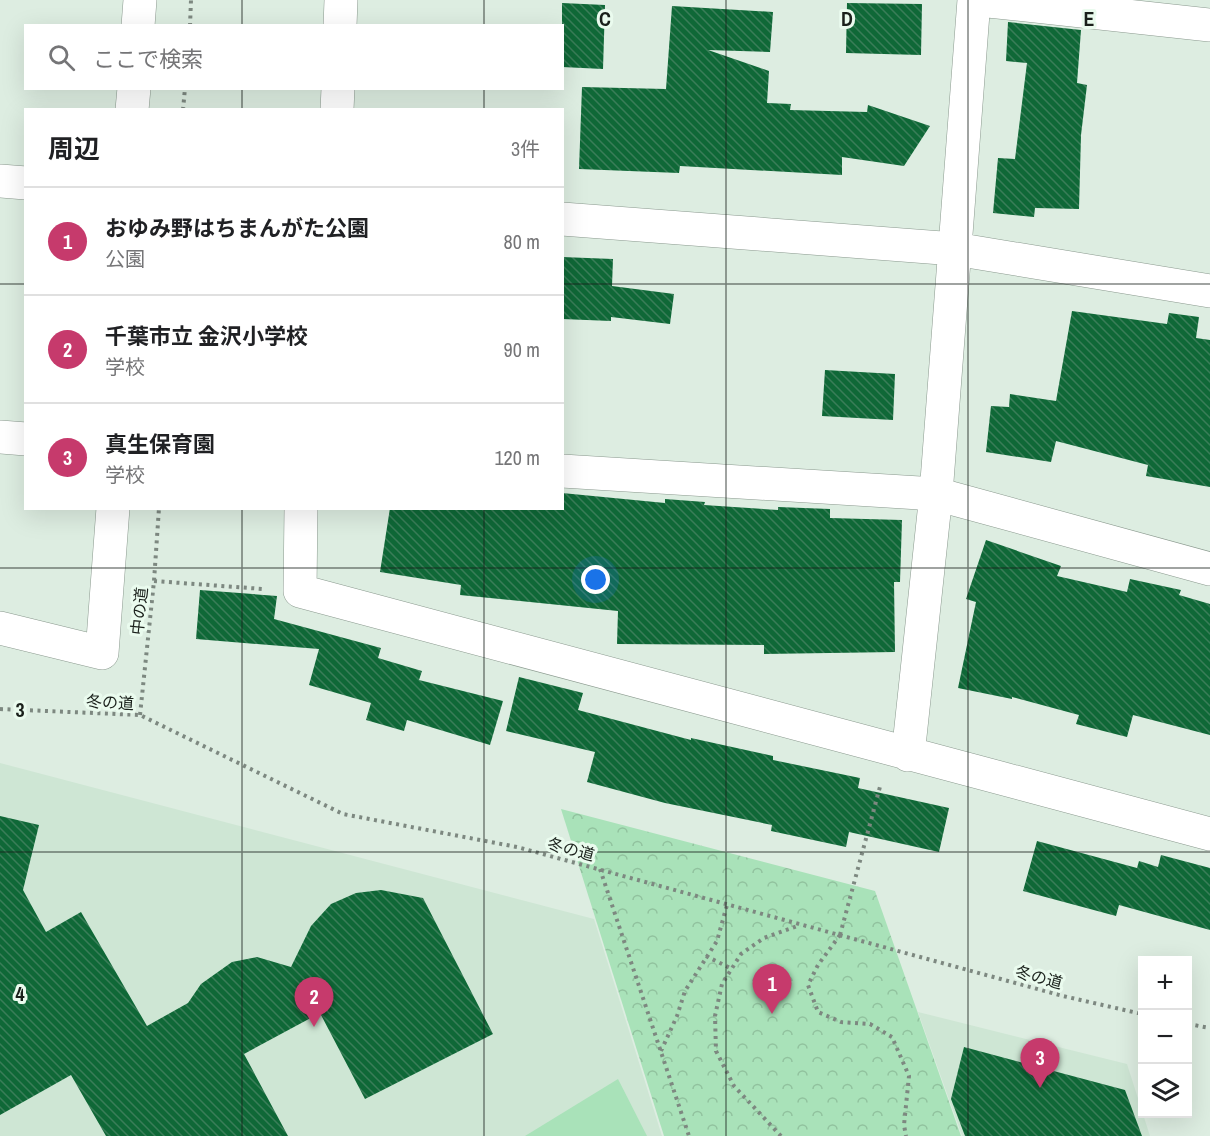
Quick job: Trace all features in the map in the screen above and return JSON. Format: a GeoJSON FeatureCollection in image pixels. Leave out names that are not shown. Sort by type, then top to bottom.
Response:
{"type":"FeatureCollection","features":[{"type":"Feature","properties":{"kind":"street"},"geometry":{"type":"LineString","coordinates":[[138,24],[140,0]]}},
{"type":"Feature","properties":{"kind":"street"},"geometry":{"type":"LineString","coordinates":[[340,24],[341,0]]}},
{"type":"Feature","properties":{"kind":"street"},"geometry":{"type":"LineString","coordinates":[[899,753],[936,494],[977,0],[1210,25]]}},
{"type":"Feature","properties":{"kind":"street"},"geometry":{"type":"LineString","coordinates":[[132,108],[134,90]]}},
{"type":"Feature","properties":{"kind":"street"},"geometry":{"type":"LineString","coordinates":[[337,108],[338,90]]}},
{"type":"Feature","properties":{"kind":"street"},"geometry":{"type":"LineString","coordinates":[[0,181],[24,183]]}},
{"type":"Feature","properties":{"kind":"street"},"geometry":{"type":"LineString","coordinates":[[564,219],[955,249],[1210,291]]}},
{"type":"Feature","properties":{"kind":"street"},"geometry":{"type":"LineString","coordinates":[[0,437],[24,439]]}},
{"type":"Feature","properties":{"kind":"street"},"geometry":{"type":"LineString","coordinates":[[564,471],[936,494],[1210,568]]}},
{"type":"Feature","properties":{"kind":"street"},"geometry":{"type":"LineString","coordinates":[[0,628],[102,653],[113,510]]}},
{"type":"Feature","properties":{"kind":"street"},"geometry":{"type":"LineString","coordinates":[[301,510],[300,591],[899,753],[1210,834]]}},
{"type":"Feature","properties":{"kind":"path"},"geometry":{"type":"LineString","coordinates":[[190,24],[191,0]]}},
{"type":"Feature","properties":{"kind":"path"},"geometry":{"type":"LineString","coordinates":[[183,108],[185,90]]}},
{"type":"Feature","properties":{"kind":"path","name":"中の道"},"geometry":{"type":"LineString","coordinates":[[140,715],[159,510]]}},
{"type":"Feature","properties":{"kind":"path"},"geometry":{"type":"LineString","coordinates":[[154,581],[300,591]]}},
{"type":"Feature","properties":{"kind":"path","name":"冬の道"},"geometry":{"type":"LineString","coordinates":[[0,709],[140,715],[343,814],[518,847],[1063,996],[1138,1013]]}},
{"type":"Feature","properties":{"kind":"path"},"geometry":{"type":"LineString","coordinates":[[899,753],[840,935],[818,965],[808,985],[818,1012],[841,1022],[870,1024],[892,1037],[909,1076],[904,1125],[906,1136]]}},
{"type":"Feature","properties":{"kind":"path"},"geometry":{"type":"LineString","coordinates":[[600,869],[689,1136]]}},
{"type":"Feature","properties":{"kind":"path"},"geometry":{"type":"LineString","coordinates":[[661,1051],[677,1016],[685,991],[717,941],[727,905]]}},
{"type":"Feature","properties":{"kind":"path"},"geometry":{"type":"LineString","coordinates":[[781,1136],[734,1086],[716,1051],[716,1016],[722,984],[741,954],[764,938],[801,925]]}},
{"type":"Feature","properties":{"kind":"path"},"geometry":{"type":"LineString","coordinates":[[706,956],[732,969]]}},
{"type":"Feature","properties":{"kind":"path"},"geometry":{"type":"LineString","coordinates":[[1192,1024],[1210,1028]]}},
{"type":"Feature","properties":{"kind":"shaded area"},"geometry":{"type":"Polygon","coordinates":[[[0,763],[594,919],[662,1136],[0,1136],[0,763]]]}},
{"type":"Feature","properties":{"kind":"shaded area"},"geometry":{"type":"Polygon","coordinates":[[[918,1012],[1127,1064],[1138,1098],[1138,1118],[1144,1118],[1150,1136],[962,1136],[918,1012]]]}},
{"type":"Feature","properties":{"kind":"green space"},"geometry":{"type":"Polygon","coordinates":[[[561,809],[875,891],[961,1136],[664,1136],[561,809]]]}},
{"type":"Feature","properties":{"kind":"green space"},"geometry":{"type":"Polygon","coordinates":[[[618,1079],[647,1136],[525,1136],[618,1079]]]}},
{"type":"Feature","properties":{"kind":"building"},"geometry":{"type":"Polygon","coordinates":[[[562,3],[605,5],[603,69],[564,67],[564,24],[562,24],[562,3]]]}},
{"type":"Feature","properties":{"kind":"building"},"geometry":{"type":"Polygon","coordinates":[[[847,3],[922,4],[921,55],[846,53],[847,3]]]}},
{"type":"Feature","properties":{"kind":"building"},"geometry":{"type":"Polygon","coordinates":[[[672,6],[773,12],[770,52],[708,50],[769,71],[767,103],[791,104],[790,110],[867,112],[868,105],[930,126],[904,166],[842,157],[842,175],[680,166],[679,173],[579,169],[582,87],[666,89],[672,6]]]}},
{"type":"Feature","properties":{"kind":"building"},"geometry":{"type":"Polygon","coordinates":[[[1008,22],[1081,30],[1077,83],[1087,85],[1081,135],[1079,209],[1035,208],[1034,217],[993,213],[998,158],[1015,159],[1027,63],[1006,61],[1008,22]]]}},
{"type":"Feature","properties":{"kind":"building"},"geometry":{"type":"Polygon","coordinates":[[[564,257],[613,259],[612,286],[674,294],[670,324],[611,317],[611,321],[564,319],[564,257]]]}},
{"type":"Feature","properties":{"kind":"building"},"geometry":{"type":"Polygon","coordinates":[[[1072,311],[1167,324],[1169,313],[1199,317],[1196,338],[1210,340],[1210,487],[1146,476],[1148,465],[1056,441],[1051,462],[986,452],[991,406],[1009,407],[1010,394],[1056,401],[1072,311]]]}},
{"type":"Feature","properties":{"kind":"building"},"geometry":{"type":"Polygon","coordinates":[[[825,370],[895,374],[893,420],[822,416],[825,370]]]}},
{"type":"Feature","properties":{"kind":"building"},"geometry":{"type":"Polygon","coordinates":[[[564,493],[665,503],[665,499],[705,502],[704,505],[778,510],[778,507],[830,509],[830,518],[902,520],[900,582],[894,582],[895,652],[764,654],[764,645],[617,644],[618,611],[460,595],[461,585],[380,572],[390,510],[564,510],[564,493]]]}},
{"type":"Feature","properties":{"kind":"building"},"geometry":{"type":"Polygon","coordinates":[[[986,540],[1061,566],[1057,576],[1127,592],[1130,579],[1181,590],[1179,595],[1210,604],[1210,735],[1133,715],[1127,737],[1076,724],[1079,715],[1012,697],[1012,699],[958,688],[976,602],[966,599],[986,540]]]}},
{"type":"Feature","properties":{"kind":"building"},"geometry":{"type":"Polygon","coordinates":[[[200,590],[277,596],[274,619],[381,648],[378,658],[422,671],[419,680],[503,701],[490,745],[407,720],[404,731],[366,720],[371,703],[309,685],[319,649],[196,639],[200,590]]]}},
{"type":"Feature","properties":{"kind":"building"},"geometry":{"type":"Polygon","coordinates":[[[519,677],[583,693],[578,710],[691,740],[691,738],[773,756],[773,760],[860,778],[858,788],[949,808],[939,852],[849,832],[846,847],[771,831],[772,825],[665,803],[587,782],[595,752],[506,731],[519,677]]]}},
{"type":"Feature","properties":{"kind":"building"},"geometry":{"type":"Polygon","coordinates":[[[0,816],[39,825],[23,890],[46,932],[81,912],[147,1026],[188,1003],[201,984],[232,962],[257,957],[291,967],[311,926],[331,904],[356,893],[381,890],[423,898],[493,1034],[365,1099],[320,1013],[244,1054],[288,1136],[106,1136],[71,1075],[0,1115],[0,816]]]}},
{"type":"Feature","properties":{"kind":"building"},"geometry":{"type":"Polygon","coordinates":[[[1037,841],[1137,868],[1139,861],[1158,867],[1161,855],[1210,868],[1210,930],[1119,905],[1116,916],[1023,891],[1037,841]]]}},
{"type":"Feature","properties":{"kind":"building"},"geometry":{"type":"Polygon","coordinates":[[[964,1047],[1125,1090],[1142,1136],[965,1136],[951,1099],[964,1047]]]}},
{"type":"Feature","properties":{"kind":"place","name":"おゆみ野はちまんがた公園"},"geometry":{"type":"Point","coordinates":[772,1014]}},
{"type":"Feature","properties":{"kind":"place","name":"千葉市立 金沢小学校"},"geometry":{"type":"Point","coordinates":[314,1027]}},
{"type":"Feature","properties":{"kind":"place","name":"真生保育園"},"geometry":{"type":"Point","coordinates":[1040,1088]}}]}
